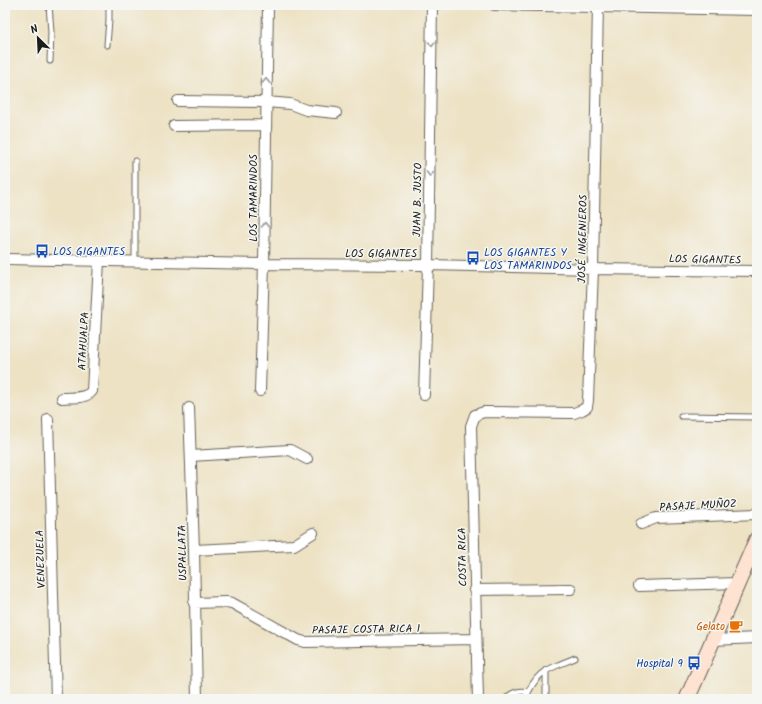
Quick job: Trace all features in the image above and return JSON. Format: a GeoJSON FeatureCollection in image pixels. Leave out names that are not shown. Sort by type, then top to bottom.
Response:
{"type":"FeatureCollection","features":[{"type":"Feature","properties":{"kind":"main road"},"geometry":{"type":"LineString","coordinates":[[687,699],[756,545]]}},
{"type":"Feature","properties":{"kind":"street","name":"LOS TAMARINDOS"},"geometry":{"type":"LineString","coordinates":[[260,391],[264,264],[268,5]]}},
{"type":"Feature","properties":{"kind":"street","name":"JUAN B. JUSTO"},"geometry":{"type":"LineString","coordinates":[[424,395],[428,265],[432,5]]}},
{"type":"Feature","properties":{"kind":"street"},"geometry":{"type":"LineString","coordinates":[[494,5],[707,7],[757,10]]}},
{"type":"Feature","properties":{"kind":"street","name":"JOSÉ INGENIEROS"},"geometry":{"type":"LineString","coordinates":[[475,415],[484,412],[574,413],[587,407],[593,269],[598,6]]}},
{"type":"Feature","properties":{"kind":"street"},"geometry":{"type":"LineString","coordinates":[[178,101],[266,102],[290,104],[306,110],[336,113]]}},
{"type":"Feature","properties":{"kind":"street"},"geometry":{"type":"LineString","coordinates":[[174,126],[265,125]]}},
{"type":"Feature","properties":{"kind":"street","name":"LOS GIGANTES"},"geometry":{"type":"LineString","coordinates":[[5,259],[264,264],[428,265],[757,272]]}},
{"type":"Feature","properties":{"kind":"street","name":"ATAHUALPA"},"geometry":{"type":"LineString","coordinates":[[62,398],[84,397],[92,391],[99,261]]}},
{"type":"Feature","properties":{"kind":"street","name":"USPALLATA"},"geometry":{"type":"LineString","coordinates":[[189,408],[197,699]]}},
{"type":"Feature","properties":{"kind":"street","name":"COSTA RICA"},"geometry":{"type":"LineString","coordinates":[[475,415],[471,426],[475,639],[478,699]]}},
{"type":"Feature","properties":{"kind":"street","name":"VENEZUELA"},"geometry":{"type":"LineString","coordinates":[[48,419],[56,699]]}},
{"type":"Feature","properties":{"kind":"street"},"geometry":{"type":"LineString","coordinates":[[191,456],[290,450],[307,459]]}},
{"type":"Feature","properties":{"kind":"street","name":"PASAJE MUÑOZ"},"geometry":{"type":"LineString","coordinates":[[641,524],[656,518],[757,514]]}},
{"type":"Feature","properties":{"kind":"street"},"geometry":{"type":"LineString","coordinates":[[194,550],[294,545],[313,533]]}},
{"type":"Feature","properties":{"kind":"street"},"geometry":{"type":"LineString","coordinates":[[639,586],[738,583]]}},
{"type":"Feature","properties":{"kind":"street"},"geometry":{"type":"LineString","coordinates":[[474,590],[571,589]]}},
{"type":"Feature","properties":{"kind":"street","name":"PASAJE COSTA RICA 1"},"geometry":{"type":"LineString","coordinates":[[194,603],[232,603],[298,640],[305,642],[475,639]]}},
{"type":"Feature","properties":{"kind":"street"},"geometry":{"type":"LineString","coordinates":[[713,640],[757,638]]}},
{"type":"Feature","properties":{"kind":"lane"},"geometry":{"type":"LineString","coordinates":[[50,5],[50,60]]}},
{"type":"Feature","properties":{"kind":"lane"},"geometry":{"type":"LineString","coordinates":[[107,45],[109,5]]}},
{"type":"Feature","properties":{"kind":"lane"},"geometry":{"type":"LineString","coordinates":[[135,161],[135,262]]}},
{"type":"Feature","properties":{"kind":"lane"},"geometry":{"type":"LineString","coordinates":[[681,416],[757,417]]}},
{"type":"Feature","properties":{"kind":"lane"},"geometry":{"type":"LineString","coordinates":[[525,699],[535,679],[546,670],[575,658]]}},
{"type":"Feature","properties":{"kind":"lane"},"geometry":{"type":"LineString","coordinates":[[546,670],[546,699]]}},
{"type":"Feature","properties":{"kind":"lane"},"geometry":{"type":"LineString","coordinates":[[506,699],[513,693],[522,691],[528,692]]}},
{"type":"Feature","properties":{"kind":"place","name":"LOS GIGANTES"},"geometry":{"type":"Point","coordinates":[42,251]}},
{"type":"Feature","properties":{"kind":"place","name":"LOS GIGANTES Y LOS TAMARINDOS"},"geometry":{"type":"Point","coordinates":[473,258]}},
{"type":"Feature","properties":{"kind":"place","name":"Gelato"},"geometry":{"type":"Point","coordinates":[736,626]}},
{"type":"Feature","properties":{"kind":"place","name":"Hospital 9"},"geometry":{"type":"Point","coordinates":[694,663]}}]}
